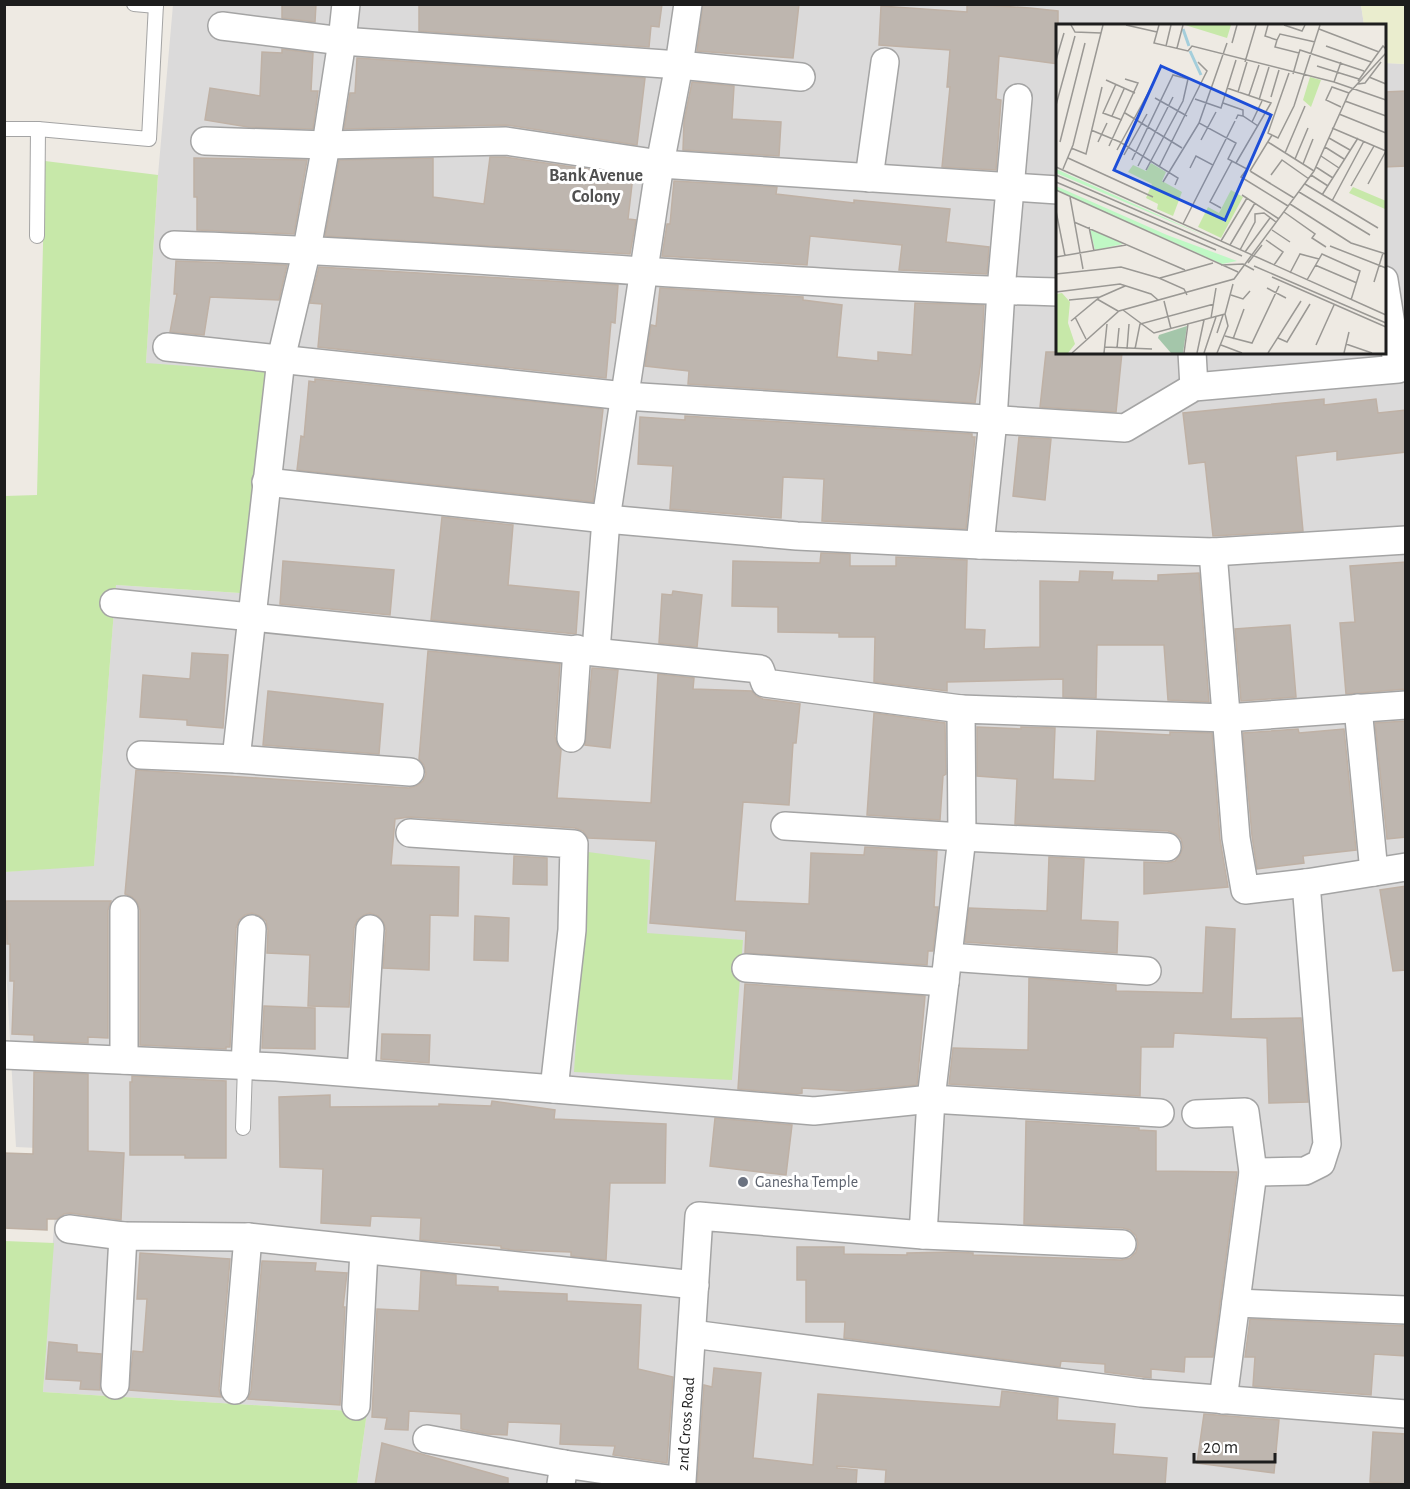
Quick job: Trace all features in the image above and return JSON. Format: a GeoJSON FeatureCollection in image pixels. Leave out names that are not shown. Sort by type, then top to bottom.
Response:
{"type":"FeatureCollection","features":[{"type":"Feature","properties":{"kind":"street"},"geometry":{"type":"LineString","coordinates":[[236,759],[281,359],[307,249],[326,145],[346,4]]}},
{"type":"Feature","properties":{"kind":"street"},"geometry":{"type":"LineString","coordinates":[[571,738],[687,4]]}},
{"type":"Feature","properties":{"kind":"street"},"geometry":{"type":"LineString","coordinates":[[222,26],[342,40],[679,65],[801,77]]}},
{"type":"Feature","properties":{"kind":"street"},"geometry":{"type":"LineString","coordinates":[[869,178],[885,62]]}},
{"type":"Feature","properties":{"kind":"street"},"geometry":{"type":"LineString","coordinates":[[980,545],[993,420],[1001,290],[1018,98]]}},
{"type":"Feature","properties":{"kind":"street"},"geometry":{"type":"LineString","coordinates":[[206,141],[326,145],[506,141],[660,164],[1056,190]]}},
{"type":"Feature","properties":{"kind":"street"},"geometry":{"type":"LineString","coordinates":[[174,245],[307,249],[644,272],[1056,292]]}},
{"type":"Feature","properties":{"kind":"street"},"geometry":{"type":"LineString","coordinates":[[167,347],[625,396],[1125,428],[1194,387],[1402,368],[1386,290]]}},
{"type":"Feature","properties":{"kind":"street"},"geometry":{"type":"LineString","coordinates":[[1192,354],[1194,387]]}},
{"type":"Feature","properties":{"kind":"street"},"geometry":{"type":"LineString","coordinates":[[267,482],[606,519],[797,536],[980,545],[1213,552],[1406,540]]}},
{"type":"Feature","properties":{"kind":"street"},"geometry":{"type":"LineString","coordinates":[[1213,552],[1236,838],[1245,890],[1406,867]]}},
{"type":"Feature","properties":{"kind":"street"},"geometry":{"type":"LineString","coordinates":[[114,603],[760,669],[765,683],[961,709],[1226,718],[1406,705]]}},
{"type":"Feature","properties":{"kind":"street"},"geometry":{"type":"LineString","coordinates":[[1358,708],[1374,872]]}},
{"type":"Feature","properties":{"kind":"street"},"geometry":{"type":"LineString","coordinates":[[961,709],[962,837],[931,1099],[922,1235],[1122,1244]]}},
{"type":"Feature","properties":{"kind":"street"},"geometry":{"type":"LineString","coordinates":[[141,755],[236,759],[410,772]]}},
{"type":"Feature","properties":{"kind":"street"},"geometry":{"type":"LineString","coordinates":[[785,826],[1167,847]]}},
{"type":"Feature","properties":{"kind":"street"},"geometry":{"type":"LineString","coordinates":[[410,833],[574,844],[572,930],[554,1089]]}},
{"type":"Feature","properties":{"kind":"street"},"geometry":{"type":"LineString","coordinates":[[1253,1172],[1305,1171],[1321,1163],[1327,1144],[1306,883]]}},
{"type":"Feature","properties":{"kind":"street"},"geometry":{"type":"LineString","coordinates":[[124,910],[124,1060]]}},
{"type":"Feature","properties":{"kind":"street"},"geometry":{"type":"LineString","coordinates":[[244,1066],[252,929]]}},
{"type":"Feature","properties":{"kind":"street"},"geometry":{"type":"LineString","coordinates":[[361,1072],[370,929]]}},
{"type":"Feature","properties":{"kind":"street"},"geometry":{"type":"LineString","coordinates":[[746,968],[1147,971]]}},
{"type":"Feature","properties":{"kind":"street"},"geometry":{"type":"LineString","coordinates":[[4,1055],[361,1072],[814,1111],[931,1099],[1160,1113]]}},
{"type":"Feature","properties":{"kind":"street"},"geometry":{"type":"LineString","coordinates":[[1196,1114],[1245,1112],[1253,1172],[1223,1400]]}},
{"type":"Feature","properties":{"kind":"street","name":"2nd Cross Road"},"geometry":{"type":"LineString","coordinates":[[427,1439],[562,1474],[682,1483],[699,1216],[922,1235]]}},
{"type":"Feature","properties":{"kind":"street"},"geometry":{"type":"LineString","coordinates":[[69,1229],[123,1236],[248,1237],[695,1285]]}},
{"type":"Feature","properties":{"kind":"street"},"geometry":{"type":"LineString","coordinates":[[115,1385],[123,1236]]}},
{"type":"Feature","properties":{"kind":"street"},"geometry":{"type":"LineString","coordinates":[[235,1390],[248,1237]]}},
{"type":"Feature","properties":{"kind":"street"},"geometry":{"type":"LineString","coordinates":[[356,1406],[364,1250]]}},
{"type":"Feature","properties":{"kind":"street"},"geometry":{"type":"LineString","coordinates":[[1236,1303],[1406,1310]]}},
{"type":"Feature","properties":{"kind":"street"},"geometry":{"type":"LineString","coordinates":[[692,1334],[1140,1393],[1406,1413]]}},
{"type":"Feature","properties":{"kind":"lane"},"geometry":{"type":"LineString","coordinates":[[4,129],[38,129],[150,139],[156,5],[134,4]]}},
{"type":"Feature","properties":{"kind":"lane"},"geometry":{"type":"LineString","coordinates":[[37,237],[38,129]]}},
{"type":"Feature","properties":{"kind":"lane"},"geometry":{"type":"LineString","coordinates":[[243,1128],[244,1066]]}},
{"type":"Feature","properties":{"kind":"shaded area"},"geometry":{"type":"Polygon","coordinates":[[[173,5],[1361,5],[1364,24],[1056,24],[1056,354],[1386,354],[1386,63],[1405,64],[1405,1484],[357,1484],[367,1412],[43,1392],[59,1149],[16,1147],[5,950],[4,872],[94,865],[116,585],[239,593],[146,363],[158,175],[173,5]]]}},
{"type":"Feature","properties":{"kind":"green space"},"geometry":{"type":"Polygon","coordinates":[[[1361,5],[1405,5],[1405,64],[1386,63],[1386,24],[1364,24],[1361,5]]]}},
{"type":"Feature","properties":{"kind":"green space"},"geometry":{"type":"Polygon","coordinates":[[[45,161],[158,175],[146,363],[269,372],[240,593],[116,585],[94,866],[5,872],[5,496],[37,495],[45,161]]]}},
{"type":"Feature","properties":{"kind":"green space"},"geometry":{"type":"Polygon","coordinates":[[[588,852],[650,860],[647,933],[743,940],[732,1080],[574,1072],[588,852]]]}},
{"type":"Feature","properties":{"kind":"green space"},"geometry":{"type":"Polygon","coordinates":[[[5,1241],[54,1243],[43,1392],[367,1412],[357,1484],[5,1484],[5,1241]]]}},
{"type":"Feature","properties":{"kind":"building"},"geometry":{"type":"Polygon","coordinates":[[[282,4],[316,4],[315,22],[282,18],[282,4]]]}},
{"type":"Feature","properties":{"kind":"building"},"geometry":{"type":"Polygon","coordinates":[[[419,4],[662,4],[659,27],[651,26],[649,47],[419,31],[419,4]]]}},
{"type":"Feature","properties":{"kind":"building"},"geometry":{"type":"Polygon","coordinates":[[[703,4],[799,4],[793,58],[697,51],[703,4]]]}},
{"type":"Feature","properties":{"kind":"building"},"geometry":{"type":"Polygon","coordinates":[[[967,4],[1058,11],[1056,64],[999,56],[996,99],[1001,100],[996,170],[942,167],[950,87],[947,87],[950,50],[879,45],[881,6],[967,12],[967,4]]]}},
{"type":"Feature","properties":{"kind":"building"},"geometry":{"type":"Polygon","coordinates":[[[282,49],[313,53],[311,91],[318,91],[313,129],[248,127],[205,120],[210,88],[260,96],[262,52],[282,53],[282,49]]]}},
{"type":"Feature","properties":{"kind":"building"},"geometry":{"type":"Polygon","coordinates":[[[357,58],[645,78],[637,145],[506,125],[344,129],[350,93],[355,93],[357,58]]]}},
{"type":"Feature","properties":{"kind":"building"},"geometry":{"type":"Polygon","coordinates":[[[692,82],[734,86],[732,119],[781,122],[779,156],[683,150],[684,121],[692,82]]]}},
{"type":"Feature","properties":{"kind":"building"},"geometry":{"type":"Polygon","coordinates":[[[1406,91],[1406,166],[1386,167],[1386,92],[1406,91]]]}},
{"type":"Feature","properties":{"kind":"building"},"geometry":{"type":"Polygon","coordinates":[[[490,157],[505,157],[633,176],[628,219],[636,220],[630,254],[325,236],[339,160],[433,158],[433,197],[484,204],[490,157]]]}},
{"type":"Feature","properties":{"kind":"building"},"geometry":{"type":"Polygon","coordinates":[[[194,158],[307,160],[294,234],[197,230],[194,158]]]}},
{"type":"Feature","properties":{"kind":"building"},"geometry":{"type":"Polygon","coordinates":[[[674,181],[777,187],[776,194],[854,203],[854,200],[950,209],[946,242],[989,247],[987,274],[899,270],[902,245],[810,236],[807,265],[662,256],[667,224],[670,224],[674,181]]]}},
{"type":"Feature","properties":{"kind":"building"},"geometry":{"type":"Polygon","coordinates":[[[176,261],[287,265],[279,300],[210,297],[204,335],[170,332],[177,294],[174,294],[176,261]]]}},
{"type":"Feature","properties":{"kind":"building"},"geometry":{"type":"Polygon","coordinates":[[[319,267],[618,285],[615,323],[611,322],[606,378],[318,347],[322,304],[310,303],[319,267]]]}},
{"type":"Feature","properties":{"kind":"building"},"geometry":{"type":"Polygon","coordinates":[[[660,288],[803,297],[803,300],[842,305],[837,357],[878,361],[878,352],[912,355],[915,303],[984,305],[981,361],[975,403],[688,384],[689,371],[645,366],[651,325],[656,326],[660,288]]]}},
{"type":"Feature","properties":{"kind":"building"},"geometry":{"type":"Polygon","coordinates":[[[1046,352],[1122,354],[1116,412],[1040,407],[1046,352]]]}},
{"type":"Feature","properties":{"kind":"building"},"geometry":{"type":"Polygon","coordinates":[[[315,379],[603,409],[593,502],[297,470],[301,436],[304,437],[309,381],[315,382],[315,379]]]}},
{"type":"Feature","properties":{"kind":"building"},"geometry":{"type":"Polygon","coordinates":[[[1324,399],[1324,405],[1376,399],[1378,413],[1406,410],[1406,452],[1337,460],[1337,451],[1296,456],[1303,531],[1213,536],[1205,462],[1189,464],[1183,413],[1324,399]]]}},
{"type":"Feature","properties":{"kind":"building"},"geometry":{"type":"Polygon","coordinates":[[[685,416],[972,434],[972,437],[975,437],[966,529],[822,521],[824,479],[783,477],[781,518],[670,509],[673,466],[638,464],[640,417],[685,420],[685,416]]]}},
{"type":"Feature","properties":{"kind":"building"},"geometry":{"type":"Polygon","coordinates":[[[1019,437],[1051,439],[1045,500],[1013,496],[1019,437]]]}},
{"type":"Feature","properties":{"kind":"building"},"geometry":{"type":"Polygon","coordinates":[[[442,517],[513,525],[508,585],[579,592],[576,634],[431,620],[442,517]]]}},
{"type":"Feature","properties":{"kind":"building"},"geometry":{"type":"Polygon","coordinates":[[[821,553],[850,554],[850,566],[896,566],[896,557],[967,560],[965,629],[985,630],[984,649],[1040,647],[1040,581],[1079,582],[1080,571],[1113,572],[1112,580],[1158,581],[1158,575],[1199,573],[1209,702],[1168,700],[1164,645],[1097,645],[1096,698],[1063,697],[1063,679],[947,682],[947,691],[874,682],[875,637],[839,637],[839,633],[778,632],[778,607],[732,606],[733,561],[820,563],[821,553]]]}},
{"type":"Feature","properties":{"kind":"building"},"geometry":{"type":"Polygon","coordinates":[[[283,561],[394,570],[390,615],[280,604],[283,561]]]}},
{"type":"Feature","properties":{"kind":"building"},"geometry":{"type":"Polygon","coordinates":[[[1406,562],[1406,689],[1346,694],[1340,623],[1355,622],[1350,566],[1406,562]]]}},
{"type":"Feature","properties":{"kind":"building"},"geometry":{"type":"Polygon","coordinates":[[[673,591],[702,595],[697,647],[659,643],[662,594],[672,595],[673,591]]]}},
{"type":"Feature","properties":{"kind":"building"},"geometry":{"type":"Polygon","coordinates":[[[1290,625],[1296,697],[1241,701],[1235,629],[1290,625]]]}},
{"type":"Feature","properties":{"kind":"building"},"geometry":{"type":"Polygon","coordinates":[[[428,651],[560,664],[555,737],[561,750],[557,798],[651,803],[658,674],[694,678],[693,689],[752,691],[763,699],[800,704],[796,743],[793,743],[789,805],[743,802],[735,901],[809,904],[811,853],[864,855],[865,847],[937,851],[934,907],[938,907],[933,951],[928,951],[927,965],[745,953],[746,931],[650,923],[656,841],[588,838],[583,831],[575,828],[410,817],[395,819],[391,865],[459,867],[458,916],[430,915],[429,970],[383,968],[386,930],[378,916],[370,913],[357,920],[354,928],[349,1007],[308,1006],[310,955],[267,953],[266,921],[252,913],[239,920],[236,928],[230,1047],[226,1049],[140,1045],[140,910],[137,902],[125,894],[136,770],[409,788],[416,786],[423,781],[426,774],[424,765],[419,759],[428,651]]]}},
{"type":"Feature","properties":{"kind":"building"},"geometry":{"type":"Polygon","coordinates":[[[192,653],[228,655],[223,728],[187,725],[187,720],[140,717],[143,675],[190,679],[192,653]]]}},
{"type":"Feature","properties":{"kind":"building"},"geometry":{"type":"Polygon","coordinates":[[[592,668],[618,670],[610,748],[585,745],[592,668]]]}},
{"type":"Feature","properties":{"kind":"building"},"geometry":{"type":"Polygon","coordinates":[[[268,691],[383,704],[379,754],[263,745],[268,691]]]}},
{"type":"Feature","properties":{"kind":"building"},"geometry":{"type":"Polygon","coordinates":[[[874,713],[945,723],[946,774],[943,776],[940,820],[867,815],[874,713]]]}},
{"type":"Feature","properties":{"kind":"building"},"geometry":{"type":"Polygon","coordinates":[[[1406,721],[1406,837],[1387,839],[1375,723],[1406,721]]]}},
{"type":"Feature","properties":{"kind":"building"},"geometry":{"type":"Polygon","coordinates":[[[977,727],[1055,728],[1053,779],[1095,781],[1097,731],[1170,735],[1170,732],[1212,733],[1220,839],[1228,887],[1144,894],[1144,862],[1167,863],[1175,861],[1180,855],[1183,847],[1181,839],[1168,831],[1015,824],[1017,779],[977,776],[977,727]]]}},
{"type":"Feature","properties":{"kind":"building"},"geometry":{"type":"Polygon","coordinates":[[[1298,729],[1299,733],[1344,729],[1356,850],[1303,856],[1304,863],[1257,869],[1243,733],[1298,729]]]}},
{"type":"Feature","properties":{"kind":"building"},"geometry":{"type":"Polygon","coordinates":[[[514,856],[547,858],[547,885],[513,884],[514,856]]]}},
{"type":"Feature","properties":{"kind":"building"},"geometry":{"type":"Polygon","coordinates":[[[1049,857],[1084,859],[1081,920],[1118,922],[1117,953],[965,942],[969,908],[1047,911],[1049,857]]]}},
{"type":"Feature","properties":{"kind":"building"},"geometry":{"type":"Polygon","coordinates":[[[1406,886],[1406,970],[1393,971],[1380,890],[1406,886]]]}},
{"type":"Feature","properties":{"kind":"building"},"geometry":{"type":"Polygon","coordinates":[[[6,901],[111,901],[108,910],[108,1038],[88,1037],[88,1043],[34,1041],[34,1035],[12,1034],[14,981],[10,981],[10,944],[7,944],[6,901]]]}},
{"type":"Feature","properties":{"kind":"building"},"geometry":{"type":"Polygon","coordinates":[[[475,916],[509,918],[508,961],[474,960],[475,916]]]}},
{"type":"Feature","properties":{"kind":"building"},"geometry":{"type":"Polygon","coordinates":[[[1206,927],[1235,929],[1231,1019],[1301,1018],[1308,1102],[1269,1103],[1267,1038],[1174,1033],[1173,1047],[1141,1047],[1140,1096],[949,1084],[953,1048],[1028,1050],[1029,978],[1116,985],[1116,991],[1203,993],[1206,927]]]}},
{"type":"Feature","properties":{"kind":"building"},"geometry":{"type":"Polygon","coordinates":[[[745,984],[925,996],[917,1085],[851,1091],[802,1088],[802,1093],[796,1094],[738,1089],[745,984]]]}},
{"type":"Feature","properties":{"kind":"building"},"geometry":{"type":"Polygon","coordinates":[[[264,1006],[315,1008],[315,1049],[262,1048],[264,1006]]]}},
{"type":"Feature","properties":{"kind":"building"},"geometry":{"type":"Polygon","coordinates":[[[382,1034],[430,1035],[429,1063],[381,1059],[382,1034]]]}},
{"type":"Feature","properties":{"kind":"building"},"geometry":{"type":"Polygon","coordinates":[[[34,1072],[88,1074],[88,1151],[124,1153],[121,1220],[70,1213],[57,1219],[47,1219],[47,1230],[4,1228],[4,1153],[33,1154],[34,1072]]]}},
{"type":"Feature","properties":{"kind":"building"},"geometry":{"type":"Polygon","coordinates":[[[132,1076],[226,1081],[226,1158],[130,1155],[130,1082],[132,1082],[132,1076]]]}},
{"type":"Feature","properties":{"kind":"building"},"geometry":{"type":"Polygon","coordinates":[[[330,1095],[330,1107],[439,1106],[439,1104],[491,1106],[492,1101],[555,1110],[554,1119],[666,1124],[665,1183],[610,1183],[606,1260],[571,1256],[571,1252],[513,1250],[501,1248],[501,1246],[420,1240],[421,1218],[371,1216],[370,1226],[321,1223],[323,1169],[280,1167],[279,1097],[330,1095]]]}},
{"type":"Feature","properties":{"kind":"building"},"geometry":{"type":"Polygon","coordinates":[[[715,1118],[792,1125],[786,1175],[710,1166],[715,1118]]]}},
{"type":"Feature","properties":{"kind":"building"},"geometry":{"type":"Polygon","coordinates":[[[1026,1121],[1156,1131],[1156,1171],[1237,1172],[1213,1357],[1185,1357],[1184,1372],[1151,1369],[1151,1378],[1105,1372],[1105,1364],[1061,1361],[1060,1367],[844,1338],[845,1322],[806,1322],[806,1280],[797,1280],[797,1247],[844,1247],[844,1254],[907,1255],[907,1253],[953,1252],[973,1253],[973,1255],[1121,1260],[1130,1258],[1136,1252],[1138,1244],[1136,1236],[1130,1230],[1024,1224],[1026,1121]]]}},
{"type":"Feature","properties":{"kind":"building"},"geometry":{"type":"Polygon","coordinates":[[[140,1253],[230,1259],[219,1389],[221,1397],[129,1390],[133,1351],[143,1352],[147,1299],[137,1299],[140,1253]]]}},
{"type":"Feature","properties":{"kind":"building"},"geometry":{"type":"Polygon","coordinates":[[[262,1261],[316,1263],[315,1271],[347,1273],[343,1307],[345,1307],[340,1405],[248,1399],[251,1391],[262,1261]]]}},
{"type":"Feature","properties":{"kind":"building"},"geometry":{"type":"Polygon","coordinates":[[[421,1271],[456,1275],[456,1285],[498,1287],[498,1291],[567,1294],[567,1301],[641,1305],[638,1369],[673,1377],[667,1463],[613,1455],[615,1446],[560,1444],[561,1424],[508,1422],[507,1435],[486,1434],[461,1429],[461,1414],[409,1411],[408,1430],[385,1429],[387,1418],[372,1417],[377,1309],[419,1311],[421,1271]]]}},
{"type":"Feature","properties":{"kind":"building"},"geometry":{"type":"Polygon","coordinates":[[[1250,1319],[1406,1326],[1406,1356],[1374,1354],[1371,1395],[1253,1386],[1255,1357],[1245,1357],[1250,1319]]]}},
{"type":"Feature","properties":{"kind":"building"},"geometry":{"type":"Polygon","coordinates":[[[49,1342],[77,1345],[77,1352],[101,1354],[100,1390],[80,1389],[81,1381],[46,1379],[49,1342]]]}},
{"type":"Feature","properties":{"kind":"building"},"geometry":{"type":"Polygon","coordinates":[[[714,1368],[761,1373],[753,1458],[813,1465],[818,1394],[1000,1407],[1002,1391],[1058,1398],[1057,1420],[1115,1424],[1113,1454],[1167,1458],[1165,1485],[885,1485],[886,1470],[837,1466],[837,1468],[857,1470],[856,1485],[697,1484],[704,1385],[712,1387],[714,1368]]]}},
{"type":"Feature","properties":{"kind":"building"},"geometry":{"type":"Polygon","coordinates":[[[1204,1414],[1279,1420],[1274,1473],[1197,1463],[1204,1414]]]}},
{"type":"Feature","properties":{"kind":"building"},"geometry":{"type":"Polygon","coordinates":[[[1373,1432],[1406,1434],[1406,1484],[1370,1482],[1373,1432]]]}},
{"type":"Feature","properties":{"kind":"building"},"geometry":{"type":"Polygon","coordinates":[[[382,1443],[508,1478],[508,1485],[375,1485],[382,1443]]]}},
{"type":"Feature","properties":{"kind":"place","name":"Ganesha Temple"},"geometry":{"type":"Point","coordinates":[743,1182]}},
{"type":"Feature","properties":{"kind":"district","name":"Bank Avenue Colony"},"geometry":{"type":"Point","coordinates":[596,186]}}]}
